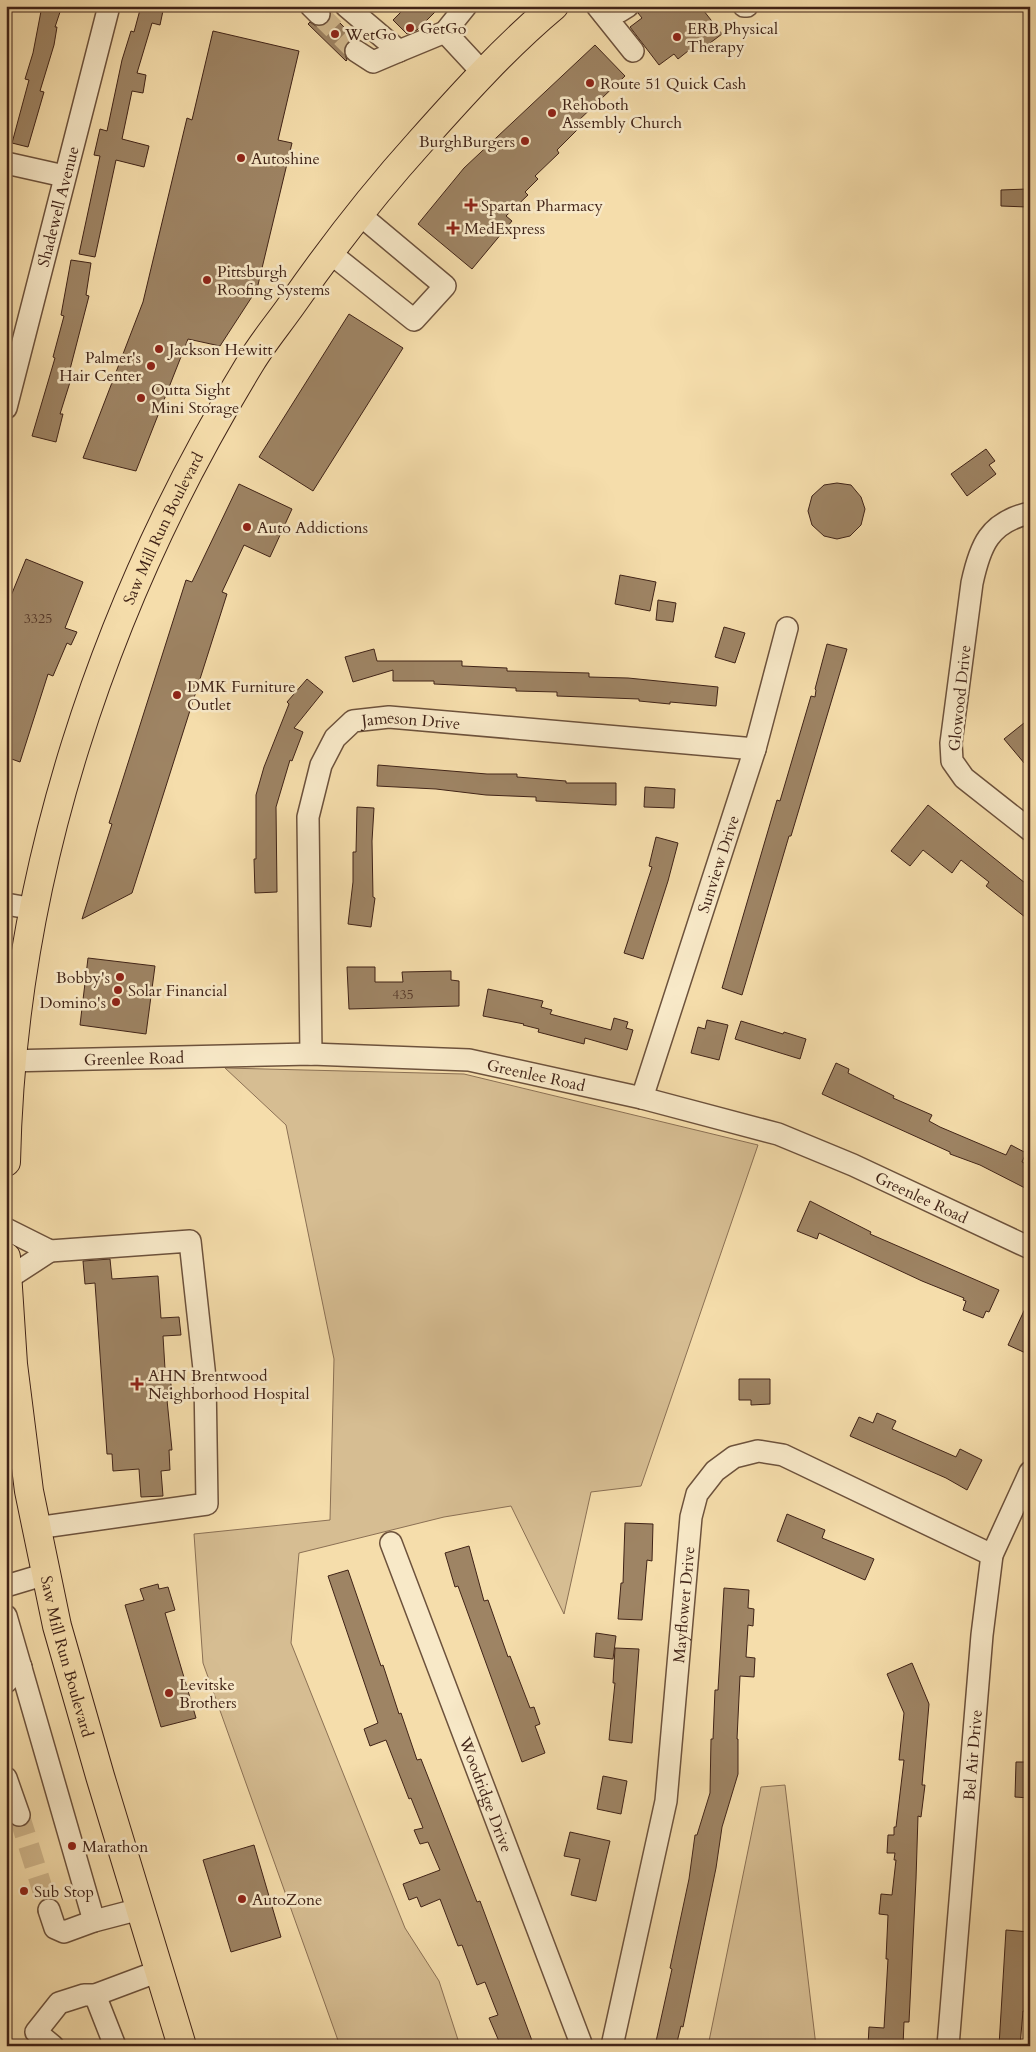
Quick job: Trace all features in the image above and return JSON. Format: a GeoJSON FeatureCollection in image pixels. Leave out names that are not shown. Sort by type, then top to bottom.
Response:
{"type":"FeatureCollection","features":[{"type":"Feature","properties":{"kind":"highway","name":"Saw Mill Run Boulevard"},"geometry":{"type":"LineString","coordinates":[[6,1162],[9,1061],[16,1013],[15,974],[34,910],[63,784],[95,683],[133,589],[185,476],[252,360],[329,252],[379,187],[447,112],[536,21],[554,6]]}},
{"type":"Feature","properties":{"kind":"highway","name":"Saw Mill Run Boulevard"},"geometry":{"type":"LineString","coordinates":[[7,1284],[12,1400],[46,1574],[63,1645],[182,2046]]}},
{"type":"Feature","properties":{"kind":"street","name":"Shadewell Avenue"},"geometry":{"type":"LineString","coordinates":[[6,408],[109,6]]}},
{"type":"Feature","properties":{"kind":"street"},"geometry":{"type":"LineString","coordinates":[[346,6],[398,51]]}},
{"type":"Feature","properties":{"kind":"street"},"geometry":{"type":"LineString","coordinates":[[356,51],[373,62],[444,32],[466,6]]}},
{"type":"Feature","properties":{"kind":"street"},"geometry":{"type":"LineString","coordinates":[[600,10],[620,11],[628,6]]}},
{"type":"Feature","properties":{"kind":"street"},"geometry":{"type":"LineString","coordinates":[[600,10],[633,50]]}},
{"type":"Feature","properties":{"kind":"street"},"geometry":{"type":"LineString","coordinates":[[444,32],[484,74]]}},
{"type":"Feature","properties":{"kind":"street"},"geometry":{"type":"LineString","coordinates":[[6,163],[64,176]]}},
{"type":"Feature","properties":{"kind":"street"},"geometry":{"type":"LineString","coordinates":[[329,252],[414,320],[445,286],[359,214]]}},
{"type":"Feature","properties":{"kind":"street","name":"Glowood Drive"},"geometry":{"type":"LineString","coordinates":[[1030,513],[1014,516],[989,534],[978,558],[972,584],[951,743],[952,761],[964,778],[1030,830]]}},
{"type":"Feature","properties":{"kind":"street","name":"Sunview Drive"},"geometry":{"type":"LineString","coordinates":[[642,1098],[755,749],[787,628]]}},
{"type":"Feature","properties":{"kind":"street","name":"Jameson Drive"},"geometry":{"type":"LineString","coordinates":[[311,1054],[308,817],[321,765],[335,738],[353,721],[390,716],[755,749]]}},
{"type":"Feature","properties":{"kind":"street"},"geometry":{"type":"LineString","coordinates":[[6,904],[34,910]]}},
{"type":"Feature","properties":{"kind":"street","name":"Greenlee Road"},"geometry":{"type":"LineString","coordinates":[[9,1061],[311,1054],[469,1060],[642,1098],[778,1134],[853,1166],[1030,1248]]}},
{"type":"Feature","properties":{"kind":"street"},"geometry":{"type":"LineString","coordinates":[[6,1229],[50,1250],[190,1240],[206,1378],[207,1504],[36,1528]]}},
{"type":"Feature","properties":{"kind":"street"},"geometry":{"type":"LineString","coordinates":[[7,1284],[50,1250]]}},
{"type":"Feature","properties":{"kind":"street","name":"Mayflower Drive"},"geometry":{"type":"LineString","coordinates":[[612,2046],[666,1802],[691,1517],[698,1494],[715,1471],[734,1457],[758,1450],[783,1455],[992,1555]]}},
{"type":"Feature","properties":{"kind":"street","name":"Bel Air Drive"},"geometry":{"type":"LineString","coordinates":[[948,2046],[982,1636],[992,1555],[1030,1472]]}},
{"type":"Feature","properties":{"kind":"street","name":"Woodridge Drive"},"geometry":{"type":"LineString","coordinates":[[391,1543],[582,2046]]}},
{"type":"Feature","properties":{"kind":"street"},"geometry":{"type":"LineString","coordinates":[[6,1586],[46,1574]]}},
{"type":"Feature","properties":{"kind":"street"},"geometry":{"type":"LineString","coordinates":[[6,1616],[13,1675],[94,1921]]}},
{"type":"Feature","properties":{"kind":"street"},"geometry":{"type":"LineString","coordinates":[[6,1778],[20,1815]]}},
{"type":"Feature","properties":{"kind":"street"},"geometry":{"type":"LineString","coordinates":[[50,1910],[55,1928],[64,1932],[94,1921],[140,1909]]}},
{"type":"Feature","properties":{"kind":"street"},"geometry":{"type":"LineString","coordinates":[[53,2046],[36,2032],[60,2003],[84,1995],[95,1995],[159,1971]]}},
{"type":"Feature","properties":{"kind":"street"},"geometry":{"type":"LineString","coordinates":[[95,1995],[115,2046]]}},
{"type":"Feature","properties":{"kind":"shaded area"},"geometry":{"type":"Polygon","coordinates":[[[225,1068],[464,1074],[758,1145],[641,1486],[591,1492],[564,1614],[511,1506],[444,1517],[299,1553],[291,1643],[405,1928],[439,1981],[460,2046],[340,2046],[203,1663],[194,1534],[330,1520],[334,1359],[286,1125],[225,1068]]]}},
{"type":"Feature","properties":{"kind":"shaded area"},"geometry":{"type":"Polygon","coordinates":[[[785,1785],[816,2046],[708,2046],[761,1787],[785,1785]]]}},
{"type":"Feature","properties":{"kind":"building"},"geometry":{"type":"Polygon","coordinates":[[[42,6],[62,6],[55,27],[57,27],[54,45],[40,91],[44,92],[28,147],[12,143],[29,80],[25,79],[33,53],[42,6]]]}},
{"type":"Feature","properties":{"kind":"building"},"geometry":{"type":"Polygon","coordinates":[[[141,6],[164,6],[160,25],[152,23],[137,73],[146,75],[143,93],[132,91],[122,139],[149,146],[144,167],[116,160],[95,257],[79,254],[100,156],[94,155],[100,129],[107,131],[122,60],[131,31],[134,32],[141,6]]]}},
{"type":"Feature","properties":{"kind":"building","name":"GetGo"},"geometry":{"type":"Polygon","coordinates":[[[407,6],[441,6],[417,30],[407,34],[393,20],[407,6]]]}},
{"type":"Feature","properties":{"kind":"building","name":"ERB Physical Therapy"},"geometry":{"type":"Polygon","coordinates":[[[640,6],[700,6],[722,34],[702,49],[698,43],[678,59],[674,54],[659,65],[630,27],[642,18],[638,13],[640,6]]]}},
{"type":"Feature","properties":{"kind":"building","name":"WetGo"},"geometry":{"type":"Polygon","coordinates":[[[331,14],[356,39],[350,40],[345,45],[346,61],[308,24],[310,22],[316,26],[323,26],[328,22],[331,14]]]}},
{"type":"Feature","properties":{"kind":"building"},"geometry":{"type":"Polygon","coordinates":[[[213,31],[299,51],[278,140],[292,143],[257,289],[220,346],[188,339],[136,471],[83,458],[143,302],[187,118],[192,120],[213,31]]]}},
{"type":"Feature","properties":{"kind":"building"},"geometry":{"type":"Polygon","coordinates":[[[595,45],[625,76],[577,122],[581,126],[557,150],[559,153],[535,176],[538,179],[525,192],[528,195],[506,216],[512,221],[472,269],[418,224],[464,168],[595,45]]]}},
{"type":"Feature","properties":{"kind":"building"},"geometry":{"type":"Polygon","coordinates":[[[1027,189],[1027,207],[1001,206],[1001,190],[1027,189]]]}},
{"type":"Feature","properties":{"kind":"building"},"geometry":{"type":"Polygon","coordinates":[[[71,260],[91,263],[86,295],[89,296],[68,377],[71,379],[60,414],[63,414],[56,442],[32,436],[55,358],[53,357],[64,316],[61,315],[71,260]]]}},
{"type":"Feature","properties":{"kind":"building"},"geometry":{"type":"Polygon","coordinates":[[[349,314],[403,348],[313,491],[259,457],[349,314]]]}},
{"type":"Feature","properties":{"kind":"building"},"geometry":{"type":"Polygon","coordinates":[[[986,449],[995,461],[989,465],[996,474],[967,496],[951,474],[986,449]]]}},
{"type":"Feature","properties":{"kind":"building"},"geometry":{"type":"Polygon","coordinates":[[[837,483],[851,485],[861,497],[865,509],[861,525],[850,536],[837,539],[824,536],[812,525],[808,511],[812,496],[824,485],[837,483]]]}},
{"type":"Feature","properties":{"kind":"building"},"geometry":{"type":"Polygon","coordinates":[[[239,484],[292,509],[270,557],[244,545],[222,592],[227,594],[132,893],[82,919],[112,824],[109,823],[186,580],[192,582],[239,484]]]}},
{"type":"Feature","properties":{"kind":"building"},"geometry":{"type":"Polygon","coordinates":[[[26,559],[83,582],[65,628],[77,632],[71,645],[67,643],[53,676],[48,674],[20,762],[6,757],[6,608],[26,559]]]}},
{"type":"Feature","properties":{"kind":"building"},"geometry":{"type":"Polygon","coordinates":[[[620,575],[656,582],[650,611],[615,604],[620,575]]]}},
{"type":"Feature","properties":{"kind":"building"},"geometry":{"type":"Polygon","coordinates":[[[658,600],[676,603],[673,622],[656,620],[658,600]]]}},
{"type":"Feature","properties":{"kind":"building"},"geometry":{"type":"Polygon","coordinates":[[[724,627],[745,633],[735,663],[715,657],[724,627]]]}},
{"type":"Feature","properties":{"kind":"building"},"geometry":{"type":"Polygon","coordinates":[[[827,644],[847,649],[742,995],[722,988],[777,800],[780,801],[811,696],[815,697],[815,689],[827,644]]]}},
{"type":"Feature","properties":{"kind":"building"},"geometry":{"type":"Polygon","coordinates":[[[374,649],[377,661],[462,661],[462,666],[507,668],[507,671],[589,673],[589,677],[628,678],[718,687],[716,706],[670,702],[670,704],[639,701],[639,699],[557,696],[557,692],[516,691],[516,688],[434,684],[434,681],[393,681],[393,670],[353,682],[345,657],[374,649]]]}},
{"type":"Feature","properties":{"kind":"building"},"geometry":{"type":"Polygon","coordinates":[[[307,679],[323,692],[294,728],[303,732],[292,761],[290,760],[276,807],[277,892],[255,893],[256,795],[264,767],[289,704],[287,702],[307,679]]]}},
{"type":"Feature","properties":{"kind":"building"},"geometry":{"type":"Polygon","coordinates":[[[1024,723],[1030,730],[1030,770],[1004,739],[1024,723]]]}},
{"type":"Feature","properties":{"kind":"building"},"geometry":{"type":"Polygon","coordinates":[[[378,765],[487,774],[517,774],[517,777],[566,781],[566,783],[616,783],[616,805],[536,801],[536,797],[377,786],[378,765]]]}},
{"type":"Feature","properties":{"kind":"building"},"geometry":{"type":"Polygon","coordinates":[[[645,787],[675,789],[674,808],[644,807],[645,787]]]}},
{"type":"Feature","properties":{"kind":"building"},"geometry":{"type":"Polygon","coordinates":[[[928,805],[1030,887],[1030,921],[986,886],[989,882],[961,860],[952,873],[923,850],[910,866],[891,851],[928,805]]]}},
{"type":"Feature","properties":{"kind":"building"},"geometry":{"type":"Polygon","coordinates":[[[357,807],[374,808],[372,841],[373,897],[375,898],[371,927],[348,924],[353,882],[353,852],[356,852],[357,807]]]}},
{"type":"Feature","properties":{"kind":"building"},"geometry":{"type":"Polygon","coordinates":[[[656,837],[678,843],[643,959],[624,953],[652,867],[649,866],[656,837]]]}},
{"type":"Feature","properties":{"kind":"building"},"geometry":{"type":"Polygon","coordinates":[[[88,958],[155,966],[146,1034],[80,1025],[88,958]]]}},
{"type":"Feature","properties":{"kind":"building"},"geometry":{"type":"Polygon","coordinates":[[[347,967],[375,967],[375,982],[403,982],[402,972],[451,971],[451,980],[459,981],[459,1006],[349,1009],[347,967]]]}},
{"type":"Feature","properties":{"kind":"building"},"geometry":{"type":"Polygon","coordinates":[[[488,989],[543,1001],[541,1007],[552,1010],[550,1014],[611,1030],[614,1018],[628,1022],[626,1028],[633,1030],[627,1050],[585,1038],[584,1044],[538,1032],[539,1029],[524,1024],[483,1016],[488,989]]]}},
{"type":"Feature","properties":{"kind":"building"},"geometry":{"type":"Polygon","coordinates":[[[707,1020],[728,1025],[719,1060],[691,1053],[698,1027],[705,1029],[707,1020]]]}},
{"type":"Feature","properties":{"kind":"building"},"geometry":{"type":"Polygon","coordinates":[[[741,1021],[806,1039],[800,1059],[735,1039],[741,1021]]]}},
{"type":"Feature","properties":{"kind":"building"},"geometry":{"type":"Polygon","coordinates":[[[836,1063],[849,1069],[848,1073],[894,1096],[893,1098],[932,1115],[929,1121],[940,1127],[1006,1155],[1011,1145],[1026,1153],[1022,1162],[1030,1166],[1030,1179],[1025,1188],[980,1165],[950,1154],[950,1152],[822,1094],[836,1063]]]}},
{"type":"Feature","properties":{"kind":"building"},"geometry":{"type":"Polygon","coordinates":[[[810,1201],[871,1232],[870,1234],[999,1290],[989,1312],[986,1311],[983,1318],[963,1310],[966,1301],[963,1300],[964,1298],[922,1281],[819,1233],[817,1239],[797,1231],[810,1201]]]}},
{"type":"Feature","properties":{"kind":"building","name":"AHN Brentwood Neighborhood Hospital"},"geometry":{"type":"Polygon","coordinates":[[[110,1259],[112,1279],[158,1276],[161,1318],[179,1317],[181,1335],[163,1336],[165,1369],[170,1369],[172,1400],[167,1400],[172,1450],[169,1450],[170,1470],[161,1471],[163,1496],[141,1497],[139,1469],[113,1471],[112,1454],[107,1454],[95,1283],[85,1284],[83,1261],[110,1259]]]}},
{"type":"Feature","properties":{"kind":"building"},"geometry":{"type":"Polygon","coordinates":[[[1030,1298],[1030,1355],[1008,1345],[1030,1298]]]}},
{"type":"Feature","properties":{"kind":"building"},"geometry":{"type":"Polygon","coordinates":[[[739,1379],[770,1379],[770,1404],[751,1405],[751,1400],[739,1400],[739,1379]]]}},
{"type":"Feature","properties":{"kind":"building"},"geometry":{"type":"Polygon","coordinates":[[[877,1413],[896,1421],[892,1429],[956,1457],[960,1449],[982,1460],[967,1490],[946,1478],[850,1436],[859,1417],[873,1423],[877,1413]]]}},
{"type":"Feature","properties":{"kind":"building"},"geometry":{"type":"Polygon","coordinates":[[[787,1514],[825,1530],[822,1538],[874,1559],[865,1580],[777,1541],[787,1514]]]}},
{"type":"Feature","properties":{"kind":"building"},"geometry":{"type":"Polygon","coordinates":[[[625,1523],[653,1524],[652,1561],[647,1560],[642,1620],[618,1619],[621,1583],[623,1583],[625,1523]]]}},
{"type":"Feature","properties":{"kind":"building"},"geometry":{"type":"Polygon","coordinates":[[[469,1546],[484,1601],[488,1600],[508,1657],[510,1656],[530,1708],[534,1707],[540,1724],[535,1726],[545,1753],[522,1762],[458,1586],[455,1587],[445,1553],[469,1546]]]}},
{"type":"Feature","properties":{"kind":"building"},"geometry":{"type":"Polygon","coordinates":[[[348,1570],[399,1714],[401,1713],[417,1760],[421,1759],[477,1902],[480,1901],[534,2046],[501,2046],[489,2018],[498,2015],[485,1982],[477,1985],[462,1945],[458,1946],[440,1899],[421,1907],[417,1897],[409,1900],[403,1884],[440,1870],[428,1842],[420,1844],[414,1830],[423,1828],[411,1798],[409,1799],[386,1740],[370,1746],[364,1729],[378,1723],[328,1576],[348,1570]]]}},
{"type":"Feature","properties":{"kind":"building"},"geometry":{"type":"Polygon","coordinates":[[[158,1584],[159,1589],[168,1587],[175,1610],[165,1613],[196,1718],[161,1727],[125,1605],[144,1600],[140,1589],[158,1584]]]}},
{"type":"Feature","properties":{"kind":"building"},"geometry":{"type":"Polygon","coordinates":[[[724,1588],[749,1590],[748,1608],[754,1609],[753,1626],[748,1625],[746,1657],[755,1658],[754,1677],[740,1676],[737,1739],[738,1774],[722,1827],[716,1868],[683,2027],[681,2026],[676,2046],[655,2046],[672,1969],[670,1968],[689,1879],[695,1835],[697,1835],[710,1793],[711,1739],[713,1739],[715,1690],[718,1690],[724,1588]]]}},
{"type":"Feature","properties":{"kind":"building"},"geometry":{"type":"Polygon","coordinates":[[[596,1633],[616,1636],[613,1659],[594,1657],[596,1633]]]}},
{"type":"Feature","properties":{"kind":"building"},"geometry":{"type":"Polygon","coordinates":[[[615,1648],[639,1649],[632,1743],[609,1740],[615,1683],[613,1683],[615,1648]]]}},
{"type":"Feature","properties":{"kind":"building"},"geometry":{"type":"Polygon","coordinates":[[[912,1663],[929,1704],[922,1785],[925,1785],[921,1817],[918,1816],[909,2022],[904,2022],[903,2046],[868,2046],[869,2027],[884,2028],[888,1959],[886,1959],[888,1915],[879,1914],[881,1894],[892,1895],[896,1860],[894,1860],[895,1853],[887,1853],[888,1835],[894,1835],[894,1827],[896,1827],[904,1760],[899,1760],[904,1713],[887,1674],[912,1663]]]}},
{"type":"Feature","properties":{"kind":"building"},"geometry":{"type":"Polygon","coordinates":[[[1016,1762],[1030,1762],[1030,1798],[1015,1797],[1016,1762]]]}},
{"type":"Feature","properties":{"kind":"building"},"geometry":{"type":"Polygon","coordinates":[[[603,1776],[627,1781],[621,1814],[597,1809],[603,1776]]]}},
{"type":"Feature","properties":{"kind":"building"},"geometry":{"type":"Polygon","coordinates":[[[570,1832],[610,1841],[596,1901],[571,1895],[580,1859],[564,1856],[570,1832]]]}},
{"type":"Feature","properties":{"kind":"building","name":"AutoZone"},"geometry":{"type":"Polygon","coordinates":[[[254,1845],[281,1937],[231,1952],[203,1860],[254,1845]]]}},
{"type":"Feature","properties":{"kind":"building"},"geometry":{"type":"Polygon","coordinates":[[[1006,1930],[1030,1932],[1027,1989],[1030,1990],[1030,2012],[1023,2011],[1020,2046],[999,2046],[1006,1930]]]}},
{"type":"Feature","properties":{"kind":"tunnel"},"geometry":{"type":"LineString","coordinates":[[319,14],[356,51]]}},
{"type":"Feature","properties":{"kind":"tunnel"},"geometry":{"type":"LineString","coordinates":[[19,1815],[49,1910]]}},
{"type":"Feature","properties":{"kind":"place","name":"GetGo"},"geometry":{"type":"Point","coordinates":[410,28]}},
{"type":"Feature","properties":{"kind":"place","name":"WetGo"},"geometry":{"type":"Point","coordinates":[335,34]}},
{"type":"Feature","properties":{"kind":"place","name":"ERB Physical Therapy"},"geometry":{"type":"Point","coordinates":[677,37]}},
{"type":"Feature","properties":{"kind":"place","name":"Route 51 Quick Cash"},"geometry":{"type":"Point","coordinates":[590,83]}},
{"type":"Feature","properties":{"kind":"place","name":"Rehoboth Assembly Church"},"geometry":{"type":"Point","coordinates":[552,113]}},
{"type":"Feature","properties":{"kind":"place","name":"BurghBurgers"},"geometry":{"type":"Point","coordinates":[525,141]}},
{"type":"Feature","properties":{"kind":"place","name":"Autoshine"},"geometry":{"type":"Point","coordinates":[241,158]}},
{"type":"Feature","properties":{"kind":"place","name":"Spartan Pharmacy"},"geometry":{"type":"Point","coordinates":[471,205]}},
{"type":"Feature","properties":{"kind":"place","name":"MedExpress"},"geometry":{"type":"Point","coordinates":[453,228]}},
{"type":"Feature","properties":{"kind":"place","name":"Pittsburgh Roofing Systems"},"geometry":{"type":"Point","coordinates":[207,280]}},
{"type":"Feature","properties":{"kind":"place","name":"Jackson Hewitt"},"geometry":{"type":"Point","coordinates":[159,349]}},
{"type":"Feature","properties":{"kind":"place","name":"Palmer's Hair Center"},"geometry":{"type":"Point","coordinates":[151,366]}},
{"type":"Feature","properties":{"kind":"place","name":"Outta Sight Mini Storage"},"geometry":{"type":"Point","coordinates":[141,398]}},
{"type":"Feature","properties":{"kind":"place","name":"Auto Addictions"},"geometry":{"type":"Point","coordinates":[247,527]}},
{"type":"Feature","properties":{"kind":"place","name":"DMK Furniture Outlet"},"geometry":{"type":"Point","coordinates":[177,695]}},
{"type":"Feature","properties":{"kind":"place","name":"Bobby's"},"geometry":{"type":"Point","coordinates":[120,977]}},
{"type":"Feature","properties":{"kind":"place","name":"Solar Financial"},"geometry":{"type":"Point","coordinates":[118,990]}},
{"type":"Feature","properties":{"kind":"place","name":"Domino's"},"geometry":{"type":"Point","coordinates":[116,1002]}},
{"type":"Feature","properties":{"kind":"place","name":"AHN Brentwood Neighborhood Hospital"},"geometry":{"type":"Point","coordinates":[137,1384]}},
{"type":"Feature","properties":{"kind":"place","name":"Levitske Brothers"},"geometry":{"type":"Point","coordinates":[169,1693]}},
{"type":"Feature","properties":{"kind":"place","name":"Marathon"},"geometry":{"type":"Point","coordinates":[72,1846]}},
{"type":"Feature","properties":{"kind":"place","name":"Sub Stop"},"geometry":{"type":"Point","coordinates":[24,1891]}},
{"type":"Feature","properties":{"kind":"place","name":"AutoZone"},"geometry":{"type":"Point","coordinates":[242,1899]}}]}
